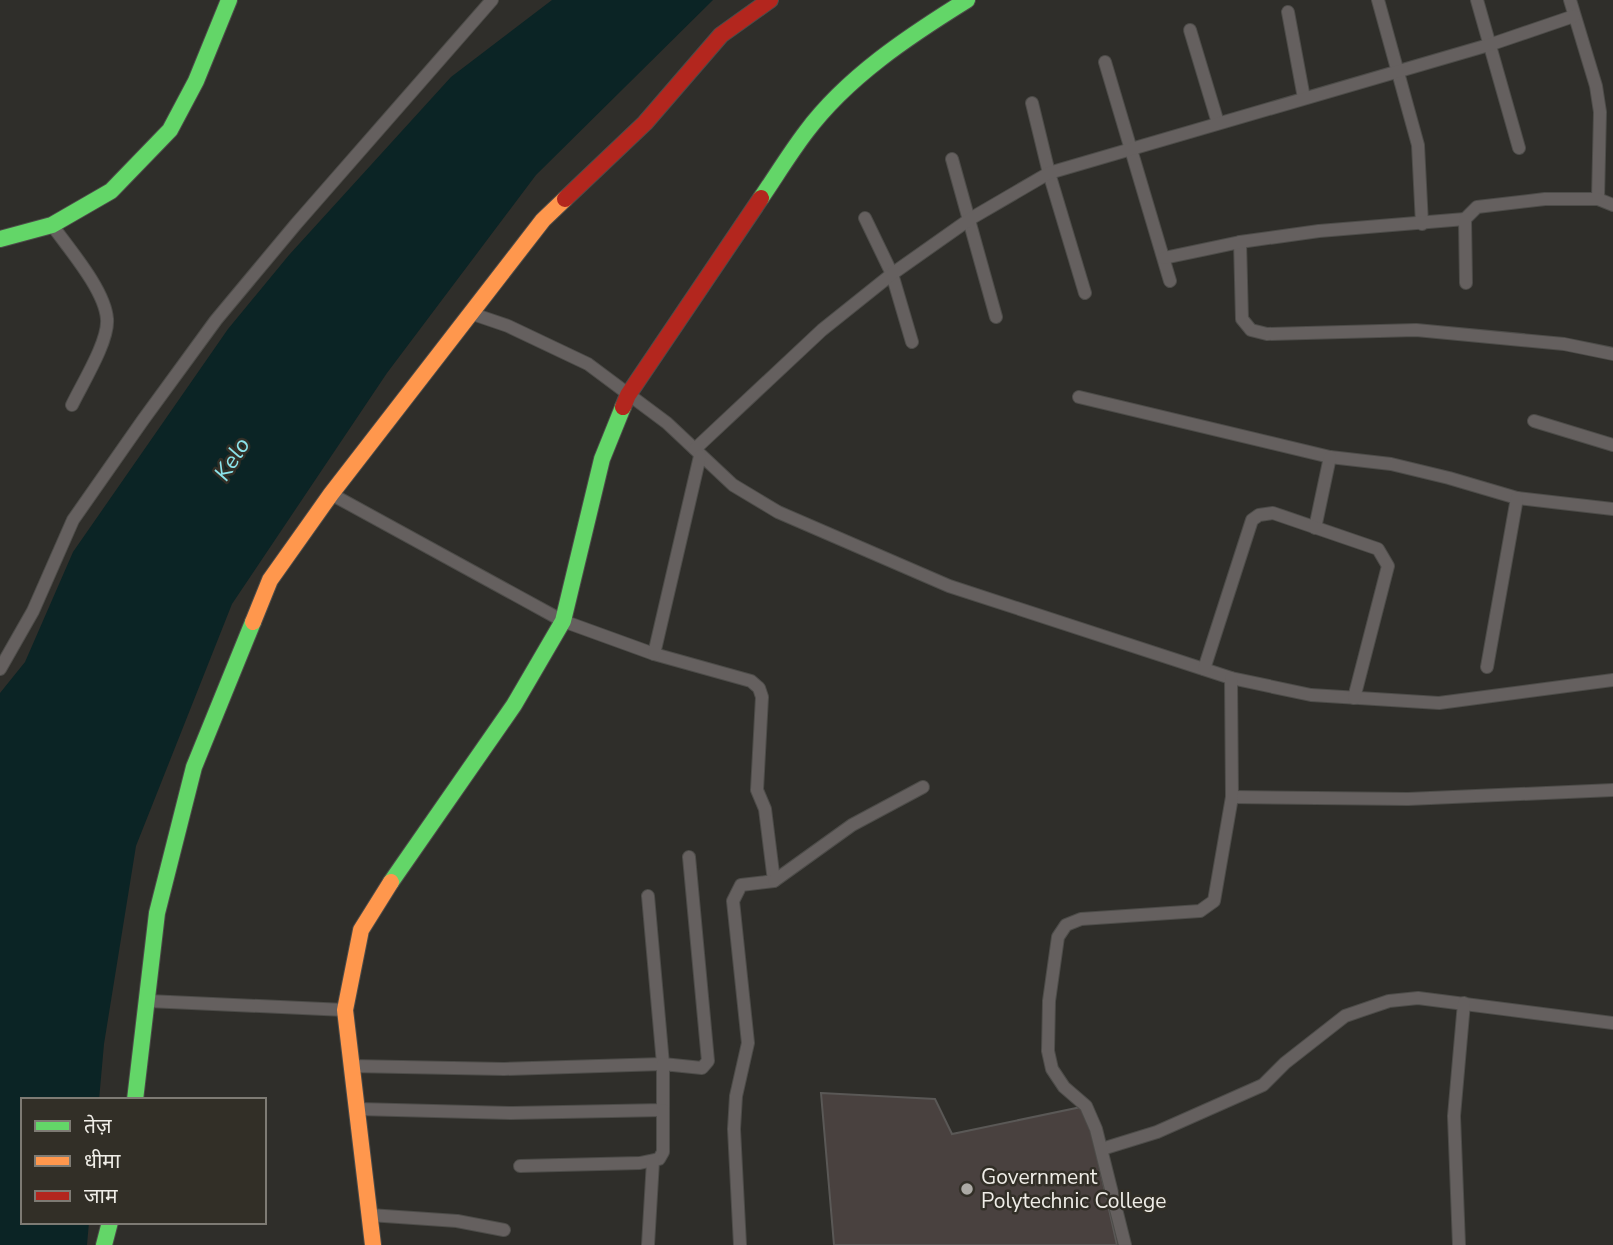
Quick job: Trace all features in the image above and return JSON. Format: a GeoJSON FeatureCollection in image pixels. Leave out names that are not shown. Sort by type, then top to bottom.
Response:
{"type":"FeatureCollection","features":[{"type":"Feature","properties":{"kind":"street"},"geometry":{"type":"LineString","coordinates":[[0,239],[52,225],[111,191],[170,130],[196,81],[229,0]]}},
{"type":"Feature","properties":{"kind":"street"},"geometry":{"type":"LineString","coordinates":[[4,664],[33,611],[74,520],[143,419],[216,320],[296,223],[492,0]]}},
{"type":"Feature","properties":{"kind":"street"},"geometry":{"type":"LineString","coordinates":[[135,1098],[158,913],[194,767],[271,580],[331,494],[543,220],[645,123],[721,35],[770,0]]}},
{"type":"Feature","properties":{"kind":"street"},"geometry":{"type":"LineString","coordinates":[[373,1245],[345,1010],[361,930],[375,904],[514,705],[564,621],[602,459],[628,395],[807,130],[847,87],[919,30],[967,0]]}},
{"type":"Feature","properties":{"kind":"street"},"geometry":{"type":"LineString","coordinates":[[1378,0],[1418,145],[1422,225]]}},
{"type":"Feature","properties":{"kind":"street"},"geometry":{"type":"LineString","coordinates":[[1477,0],[1492,44],[1519,148]]}},
{"type":"Feature","properties":{"kind":"street"},"geometry":{"type":"LineString","coordinates":[[1570,0],[1596,86],[1600,112],[1598,199]]}},
{"type":"Feature","properties":{"kind":"street"},"geometry":{"type":"LineString","coordinates":[[1289,12],[1304,98]]}},
{"type":"Feature","properties":{"kind":"street"},"geometry":{"type":"LineString","coordinates":[[654,654],[697,453],[822,330],[892,274],[970,219],[1049,173],[1492,44],[1574,16]]}},
{"type":"Feature","properties":{"kind":"street"},"geometry":{"type":"LineString","coordinates":[[1190,30],[1218,123]]}},
{"type":"Feature","properties":{"kind":"street"},"geometry":{"type":"LineString","coordinates":[[1105,62],[1170,281]]}},
{"type":"Feature","properties":{"kind":"street"},"geometry":{"type":"LineString","coordinates":[[1032,103],[1049,173],[1085,292]]}},
{"type":"Feature","properties":{"kind":"street"},"geometry":{"type":"LineString","coordinates":[[952,159],[996,317]]}},
{"type":"Feature","properties":{"kind":"street"},"geometry":{"type":"LineString","coordinates":[[1164,258],[1240,242],[1465,219],[1477,206],[1545,199],[1598,199],[1613,205]]}},
{"type":"Feature","properties":{"kind":"street"},"geometry":{"type":"LineString","coordinates":[[865,218],[892,274],[912,342]]}},
{"type":"Feature","properties":{"kind":"street"},"geometry":{"type":"LineString","coordinates":[[1465,219],[1466,283]]}},
{"type":"Feature","properties":{"kind":"street"},"geometry":{"type":"LineString","coordinates":[[52,225],[102,298],[108,320],[104,337],[72,405]]}},
{"type":"Feature","properties":{"kind":"street"},"geometry":{"type":"LineString","coordinates":[[1240,242],[1242,319],[1251,330],[1267,334],[1416,330],[1564,344],[1613,354]]}},
{"type":"Feature","properties":{"kind":"street"},"geometry":{"type":"LineString","coordinates":[[470,313],[508,326],[588,364],[667,423],[733,485],[778,512],[949,586],[1231,678],[1311,695],[1438,703],[1613,680]]}},
{"type":"Feature","properties":{"kind":"street"},"geometry":{"type":"LineString","coordinates":[[1079,397],[1330,457],[1391,464],[1517,498],[1613,509]]}},
{"type":"Feature","properties":{"kind":"street"},"geometry":{"type":"LineString","coordinates":[[1534,421],[1613,445]]}},
{"type":"Feature","properties":{"kind":"street"},"geometry":{"type":"LineString","coordinates":[[1315,528],[1330,457]]}},
{"type":"Feature","properties":{"kind":"street"},"geometry":{"type":"LineString","coordinates":[[331,494],[564,621],[654,654],[751,681],[759,688],[762,697],[757,790],[765,809],[774,881]]}},
{"type":"Feature","properties":{"kind":"street"},"geometry":{"type":"LineString","coordinates":[[1487,667],[1517,498]]}},
{"type":"Feature","properties":{"kind":"street"},"geometry":{"type":"LineString","coordinates":[[1204,669],[1252,520],[1259,514],[1273,513],[1378,549],[1388,566],[1354,698]]}},
{"type":"Feature","properties":{"kind":"street"},"geometry":{"type":"LineString","coordinates":[[1125,1245],[1102,1149],[1086,1107],[1064,1087],[1052,1069],[1048,1051],[1049,1001],[1058,937],[1066,925],[1081,919],[1200,911],[1214,901],[1232,797],[1231,678]]}},
{"type":"Feature","properties":{"kind":"street"},"geometry":{"type":"LineString","coordinates":[[740,1245],[734,1129],[736,1096],[748,1043],[733,901],[741,885],[774,881],[852,825],[923,786]]}},
{"type":"Feature","properties":{"kind":"street"},"geometry":{"type":"LineString","coordinates":[[1232,797],[1408,799],[1613,790]]}},
{"type":"Feature","properties":{"kind":"street"},"geometry":{"type":"LineString","coordinates":[[351,1066],[505,1069],[663,1064],[702,1068],[708,1062],[689,857]]}},
{"type":"Feature","properties":{"kind":"street"},"geometry":{"type":"LineString","coordinates":[[520,1166],[653,1161],[659,1159],[663,1152],[663,1064],[648,896]]}},
{"type":"Feature","properties":{"kind":"street"},"geometry":{"type":"LineString","coordinates":[[1102,1149],[1157,1132],[1263,1085],[1284,1063],[1345,1016],[1399,1000],[1418,998],[1613,1023]]}},
{"type":"Feature","properties":{"kind":"street"},"geometry":{"type":"LineString","coordinates":[[148,1001],[345,1010]]}},
{"type":"Feature","properties":{"kind":"street"},"geometry":{"type":"LineString","coordinates":[[1459,1245],[1454,1116],[1464,1003]]}},
{"type":"Feature","properties":{"kind":"street"},"geometry":{"type":"LineString","coordinates":[[358,1109],[512,1113],[663,1110]]}},
{"type":"Feature","properties":{"kind":"street"},"geometry":{"type":"LineString","coordinates":[[648,1245],[653,1161]]}},
{"type":"Feature","properties":{"kind":"street"},"geometry":{"type":"LineString","coordinates":[[370,1215],[457,1221],[504,1230]]}},
{"type":"Feature","properties":{"kind":"street"},"geometry":{"type":"LineString","coordinates":[[104,1245],[109,1224]]}},
{"type":"Feature","properties":{"kind":"water","name":"Kelo"},"geometry":{"type":"Polygon","coordinates":[[[552,0],[713,0],[536,175],[387,373],[232,604],[136,846],[104,1044],[99,1098],[21,1098],[21,1224],[89,1224],[87,1245],[0,1245],[0,693],[25,662],[73,552],[228,329],[289,255],[451,77],[552,0]]]}},
{"type":"Feature","properties":{"kind":"building","name":"Government Polytechnic College"},"geometry":{"type":"Polygon","coordinates":[[[821,1093],[935,1099],[952,1134],[1086,1106],[1117,1245],[834,1245],[821,1093]]]}},
{"type":"Feature","properties":{"kind":"traffic: fast"},"geometry":{"type":"LineString","coordinates":[[0,239],[52,225],[111,191],[170,130],[196,81],[229,0]]}},
{"type":"Feature","properties":{"kind":"traffic: fast"},"geometry":{"type":"LineString","coordinates":[[761,198],[806,132],[840,93],[901,43],[967,0]]}},
{"type":"Feature","properties":{"kind":"traffic: fast"},"geometry":{"type":"LineString","coordinates":[[391,882],[514,705],[563,621],[602,459],[623,407]]}},
{"type":"Feature","properties":{"kind":"traffic: fast"},"geometry":{"type":"LineString","coordinates":[[135,1098],[157,913],[194,767],[253,622]]}},
{"type":"Feature","properties":{"kind":"traffic: fast"},"geometry":{"type":"LineString","coordinates":[[104,1245],[109,1224]]}},
{"type":"Feature","properties":{"kind":"traffic: slow"},"geometry":{"type":"LineString","coordinates":[[253,622],[270,580],[331,494],[543,220],[565,199]]}},
{"type":"Feature","properties":{"kind":"traffic: slow"},"geometry":{"type":"LineString","coordinates":[[373,1245],[345,1010],[361,930],[391,882]]}},
{"type":"Feature","properties":{"kind":"traffic: jam"},"geometry":{"type":"LineString","coordinates":[[565,199],[645,123],[721,35],[770,0]]}},
{"type":"Feature","properties":{"kind":"traffic: jam"},"geometry":{"type":"LineString","coordinates":[[623,407],[628,395],[761,198]]}},
{"type":"Feature","properties":{"kind":"place","name":"Government Polytechnic College"},"geometry":{"type":"Point","coordinates":[967,1189]}}]}
